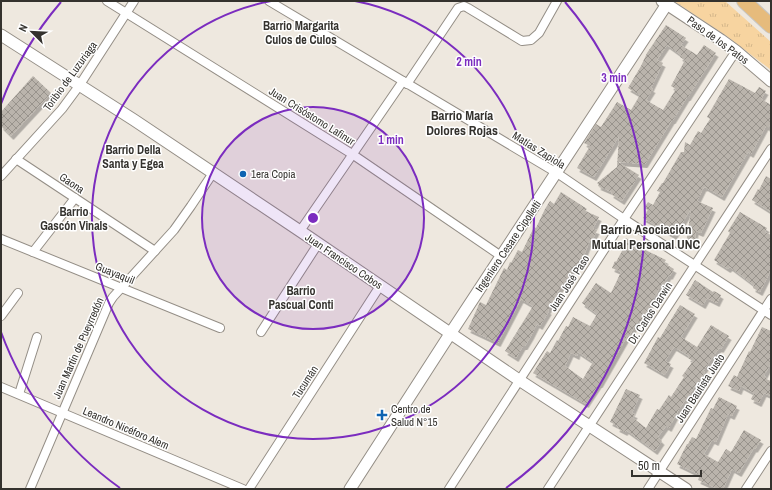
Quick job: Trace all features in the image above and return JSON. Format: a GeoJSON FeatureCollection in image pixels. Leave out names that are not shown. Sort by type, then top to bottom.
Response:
{"type":"FeatureCollection","features":[{"type":"Feature","properties":{"kind":"highway"},"geometry":{"type":"LineString","coordinates":[[744,1],[771,26]]}},
{"type":"Feature","properties":{"kind":"street","name":"Juan Crisóstomo Lafinur"},"geometry":{"type":"LineString","coordinates":[[107,1],[352,154],[501,256]]}},
{"type":"Feature","properties":{"kind":"street","name":"Toribio de Luzuriaga"},"geometry":{"type":"LineString","coordinates":[[1,176],[62,109],[80,86],[134,1]]}},
{"type":"Feature","properties":{"kind":"street","name":"Matías Zapiola"},"geometry":{"type":"LineString","coordinates":[[269,1],[557,173],[624,219],[771,315]]}},
{"type":"Feature","properties":{"kind":"street"},"geometry":{"type":"LineString","coordinates":[[300,231],[352,154],[458,8],[464,6],[522,40],[530,40],[539,33],[558,1]]}},
{"type":"Feature","properties":{"kind":"street","name":"Paso de los Patos"},"geometry":{"type":"LineString","coordinates":[[665,3],[736,51],[771,81]]}},
{"type":"Feature","properties":{"kind":"street","name":"Ingeniero Cesare Cipolletti"},"geometry":{"type":"LineString","coordinates":[[350,489],[501,256],[557,173],[665,3]]}},
{"type":"Feature","properties":{"kind":"street","name":"Juan Francisco Cobos"},"geometry":{"type":"LineString","coordinates":[[1,35],[134,120],[450,334],[686,489]]}},
{"type":"Feature","properties":{"kind":"street","name":"Juan José Paso"},"geometry":{"type":"LineString","coordinates":[[449,489],[624,219],[736,51]]}},
{"type":"Feature","properties":{"kind":"street","name":"Dr. Carlos Darwin"},"geometry":{"type":"LineString","coordinates":[[548,489],[771,149]]}},
{"type":"Feature","properties":{"kind":"street","name":"Gaona"},"geometry":{"type":"LineString","coordinates":[[16,159],[155,251]]}},
{"type":"Feature","properties":{"kind":"street","name":"Juan Martín de Pueyrredón"},"geometry":{"type":"LineString","coordinates":[[30,489],[106,309],[113,297],[174,230],[213,173]]}},
{"type":"Feature","properties":{"kind":"street"},"geometry":{"type":"LineString","coordinates":[[32,252],[76,198]]}},
{"type":"Feature","properties":{"kind":"street","name":"Guayaquil"},"geometry":{"type":"LineString","coordinates":[[1,239],[220,328]]}},
{"type":"Feature","properties":{"kind":"street"},"geometry":{"type":"LineString","coordinates":[[261,332],[318,244]]}},
{"type":"Feature","properties":{"kind":"street","name":"Tucumán"},"geometry":{"type":"LineString","coordinates":[[249,489],[380,286]]}},
{"type":"Feature","properties":{"kind":"street"},"geometry":{"type":"LineString","coordinates":[[1,316],[18,293]]}},
{"type":"Feature","properties":{"kind":"street","name":"Juan Bautista Justo"},"geometry":{"type":"LineString","coordinates":[[648,489],[771,299]]}},
{"type":"Feature","properties":{"kind":"street"},"geometry":{"type":"LineString","coordinates":[[19,394],[37,337]]}},
{"type":"Feature","properties":{"kind":"street","name":"Leandro Nicéforo Alem"},"geometry":{"type":"LineString","coordinates":[[1,387],[243,489]]}},
{"type":"Feature","properties":{"kind":"street"},"geometry":{"type":"LineString","coordinates":[[746,489],[771,451]]}},
{"type":"Feature","properties":{"kind":"green space"},"geometry":{"type":"Polygon","coordinates":[[[674,1],[725,1],[771,42],[771,70],[728,37],[674,1]]]}},
{"type":"Feature","properties":{"kind":"building"},"geometry":{"type":"Polygon","coordinates":[[[666,25],[686,38],[681,45],[697,55],[704,45],[716,53],[645,164],[618,162],[639,175],[622,201],[611,194],[612,192],[598,186],[599,185],[597,183],[617,167],[619,136],[594,177],[577,168],[590,146],[584,143],[596,124],[601,127],[617,102],[631,110],[640,95],[628,88],[647,53],[666,25]],[[667,45],[657,60],[663,63],[651,88],[653,89],[646,100],[663,110],[676,89],[671,86],[685,60],[680,57],[681,55],[667,45]]]}},
{"type":"Feature","properties":{"kind":"building"},"geometry":{"type":"Polygon","coordinates":[[[33,76],[51,93],[11,136],[1,126],[1,112],[33,76]]]}},
{"type":"Feature","properties":{"kind":"building"},"geometry":{"type":"Polygon","coordinates":[[[729,79],[755,93],[759,87],[766,91],[761,99],[771,105],[771,123],[768,128],[766,126],[751,154],[748,152],[722,197],[704,187],[697,201],[713,208],[701,233],[696,231],[694,245],[686,244],[691,209],[674,236],[643,218],[648,210],[644,208],[648,202],[653,205],[660,192],[657,191],[681,152],[684,152],[685,142],[690,145],[698,131],[701,133],[710,119],[707,117],[729,79]]]}},
{"type":"Feature","properties":{"kind":"building"},"geometry":{"type":"Polygon","coordinates":[[[766,176],[771,179],[771,212],[752,200],[766,176]]]}},
{"type":"Feature","properties":{"kind":"building"},"geometry":{"type":"Polygon","coordinates":[[[561,192],[587,209],[585,211],[599,217],[593,229],[597,230],[592,241],[590,240],[580,266],[576,264],[558,292],[540,326],[537,324],[525,346],[523,346],[516,358],[505,351],[533,306],[521,299],[498,343],[468,329],[480,302],[486,305],[504,268],[507,270],[510,262],[511,263],[518,250],[522,252],[534,227],[536,228],[550,201],[554,204],[561,192]]]}},
{"type":"Feature","properties":{"kind":"building"},"geometry":{"type":"Polygon","coordinates":[[[740,212],[767,228],[765,232],[771,235],[771,270],[760,292],[753,288],[754,285],[730,267],[728,269],[714,260],[730,233],[728,231],[740,212]]]}},
{"type":"Feature","properties":{"kind":"building"},"geometry":{"type":"Polygon","coordinates":[[[626,238],[639,247],[666,260],[664,263],[674,269],[661,289],[659,289],[640,323],[638,321],[629,336],[628,335],[600,384],[586,404],[533,373],[547,351],[550,353],[573,317],[590,326],[597,314],[582,303],[596,283],[611,293],[621,272],[612,268],[623,249],[620,247],[626,238]],[[578,352],[577,356],[571,353],[565,366],[583,379],[593,362],[578,352]]]}},
{"type":"Feature","properties":{"kind":"building"},"geometry":{"type":"Polygon","coordinates":[[[695,280],[713,292],[714,291],[721,295],[717,303],[707,298],[703,305],[686,295],[695,280]]]}},
{"type":"Feature","properties":{"kind":"building"},"geometry":{"type":"Polygon","coordinates":[[[680,305],[695,314],[681,337],[697,347],[711,325],[729,336],[721,349],[719,348],[703,371],[705,372],[679,409],[669,428],[666,426],[658,437],[662,441],[655,451],[626,430],[625,432],[617,428],[618,426],[610,422],[626,389],[640,395],[632,413],[635,414],[633,418],[646,428],[657,409],[659,410],[669,395],[671,397],[684,377],[682,376],[693,361],[688,358],[689,356],[674,347],[665,361],[671,364],[665,375],[644,363],[658,337],[660,338],[680,305]]]}},
{"type":"Feature","properties":{"kind":"building"},"geometry":{"type":"Polygon","coordinates":[[[762,327],[771,331],[771,363],[764,376],[767,378],[766,379],[771,381],[771,396],[764,393],[759,403],[751,399],[754,393],[741,386],[739,391],[728,386],[734,375],[737,377],[762,327]]]}},
{"type":"Feature","properties":{"kind":"building"},"geometry":{"type":"Polygon","coordinates":[[[719,397],[737,406],[732,416],[728,414],[716,442],[712,440],[704,454],[718,462],[726,449],[731,452],[744,430],[761,440],[755,449],[754,448],[739,473],[732,469],[723,489],[718,489],[698,480],[700,475],[677,464],[692,437],[696,439],[711,408],[713,409],[719,397]]]}},
{"type":"Feature","properties":{"kind":"place","name":"1era Copia"},"geometry":{"type":"Point","coordinates":[243,174]}},
{"type":"Feature","properties":{"kind":"place","name":"Centro de Salud N°15"},"geometry":{"type":"Point","coordinates":[382,415]}},
{"type":"Feature","properties":{"kind":"district","name":"Barrio Margarita Culos de Culos"},"geometry":{"type":"Point","coordinates":[301,33]}},
{"type":"Feature","properties":{"kind":"district","name":"Barrio María Dolores Rojas"},"geometry":{"type":"Point","coordinates":[462,122]}},
{"type":"Feature","properties":{"kind":"district","name":"Barrio Della Santa y Egea"},"geometry":{"type":"Point","coordinates":[133,157]}},
{"type":"Feature","properties":{"kind":"district","name":"Barrio Gascón Vinals"},"geometry":{"type":"Point","coordinates":[74,219]}},
{"type":"Feature","properties":{"kind":"district","name":"Barrio Asociación Mutual Personal UNC"},"geometry":{"type":"Point","coordinates":[646,236]}},
{"type":"Feature","properties":{"kind":"district","name":"Barrio Pascual Conti"},"geometry":{"type":"Point","coordinates":[301,298]}}]}
